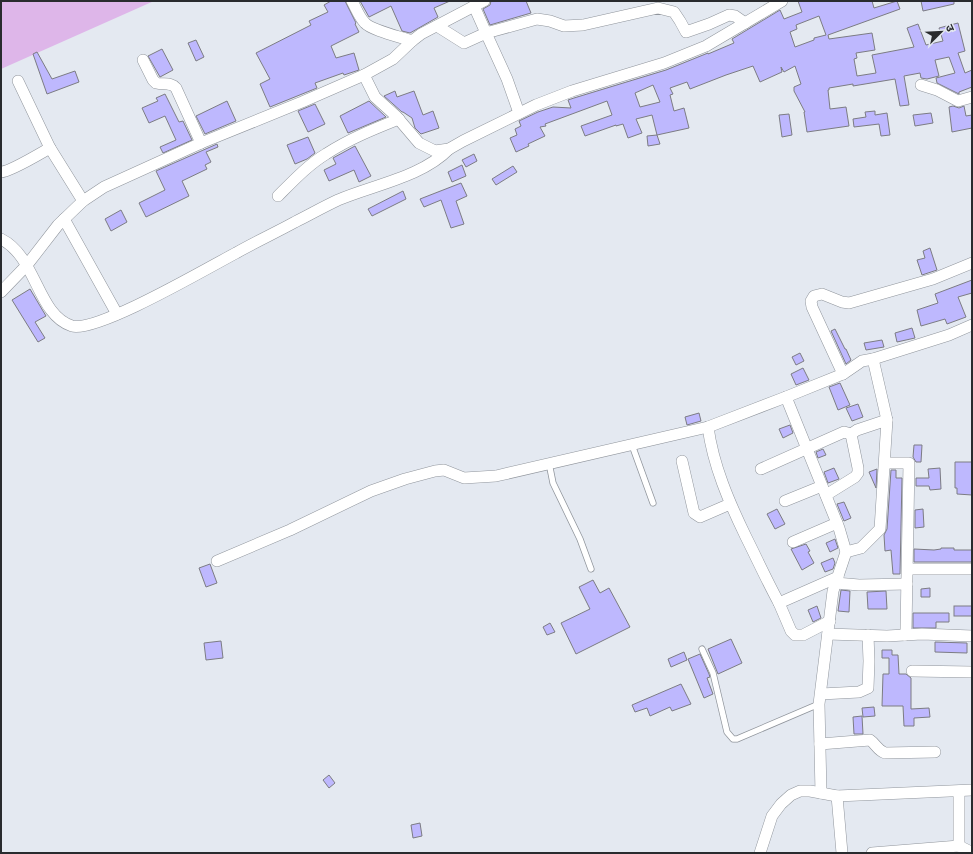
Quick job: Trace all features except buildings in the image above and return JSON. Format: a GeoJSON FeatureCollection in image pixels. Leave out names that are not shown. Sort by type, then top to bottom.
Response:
{"type":"FeatureCollection","features":[{"type":"Feature","properties":{"kind":"street"},"geometry":{"type":"LineString","coordinates":[[352,1],[365,24],[373,29],[412,41]]}},
{"type":"Feature","properties":{"kind":"street"},"geometry":{"type":"LineString","coordinates":[[1,292],[27,265],[58,225],[83,201],[104,187],[202,143],[364,75],[394,59],[412,41],[469,5],[484,1]]}},
{"type":"Feature","properties":{"kind":"street"},"geometry":{"type":"LineString","coordinates":[[364,75],[376,97],[399,119],[419,143],[435,151],[449,149],[536,105],[572,91],[628,75],[685,55],[725,36],[782,1]]}},
{"type":"Feature","properties":{"kind":"street"},"geometry":{"type":"LineString","coordinates":[[469,5],[486,33],[504,73],[519,113]]}},
{"type":"Feature","properties":{"kind":"street"},"geometry":{"type":"LineString","coordinates":[[437,26],[464,43],[486,33],[537,19],[550,21],[564,26],[583,25],[658,8],[674,12],[686,32],[729,15],[735,16],[745,23]]}},
{"type":"Feature","properties":{"kind":"street"},"geometry":{"type":"LineString","coordinates":[[143,60],[156,83],[170,83],[174,85],[202,143]]}},
{"type":"Feature","properties":{"kind":"street"},"geometry":{"type":"LineString","coordinates":[[18,81],[50,148],[83,201]]}},
{"type":"Feature","properties":{"kind":"street"},"geometry":{"type":"LineString","coordinates":[[921,85],[936,90],[958,101],[972,97]]}},
{"type":"Feature","properties":{"kind":"street"},"geometry":{"type":"LineString","coordinates":[[278,196],[297,177],[325,154],[399,119]]}},
{"type":"Feature","properties":{"kind":"street"},"geometry":{"type":"LineString","coordinates":[[1,172],[8,170],[50,148]]}},
{"type":"Feature","properties":{"kind":"street"},"geometry":{"type":"LineString","coordinates":[[1,239],[18,253],[27,265],[50,308],[60,320],[73,326],[84,326],[98,323],[193,277],[337,200],[380,185],[431,164],[443,156],[449,149]]}},
{"type":"Feature","properties":{"kind":"street"},"geometry":{"type":"LineString","coordinates":[[64,219],[117,314]]}},
{"type":"Feature","properties":{"kind":"street"},"geometry":{"type":"LineString","coordinates":[[843,374],[812,307],[811,301],[814,296],[822,294],[842,302],[849,303],[933,279],[972,263]]}},
{"type":"Feature","properties":{"kind":"street"},"geometry":{"type":"LineString","coordinates":[[217,561],[290,530],[371,491],[405,479],[444,470],[464,478],[496,476],[708,426],[843,374],[862,361],[873,359],[949,335],[972,325]]}},
{"type":"Feature","properties":{"kind":"street"},"geometry":{"type":"LineString","coordinates":[[846,552],[861,548],[880,530],[887,420],[873,359]]}},
{"type":"Feature","properties":{"kind":"street"},"geometry":{"type":"LineString","coordinates":[[786,397],[837,523],[846,552],[833,590],[820,699],[821,793]]}},
{"type":"Feature","properties":{"kind":"street"},"geometry":{"type":"LineString","coordinates":[[760,469],[808,450],[844,432],[851,434],[857,430],[887,420]]}},
{"type":"Feature","properties":{"kind":"street"},"geometry":{"type":"LineString","coordinates":[[708,426],[710,442],[722,484],[730,504],[764,576],[779,603],[791,631],[795,635],[802,635],[830,621]]}},
{"type":"Feature","properties":{"kind":"street"},"geometry":{"type":"LineString","coordinates":[[785,501],[824,490],[855,477],[858,473],[858,468],[851,434]]}},
{"type":"Feature","properties":{"kind":"street"},"geometry":{"type":"LineString","coordinates":[[682,461],[694,513],[697,516],[704,516],[730,504]]}},
{"type":"Feature","properties":{"kind":"street"},"geometry":{"type":"LineString","coordinates":[[885,463],[909,463],[908,569],[906,630],[904,635]]}},
{"type":"Feature","properties":{"kind":"street"},"geometry":{"type":"LineString","coordinates":[[793,542],[837,523]]}},
{"type":"Feature","properties":{"kind":"street"},"geometry":{"type":"LineString","coordinates":[[908,569],[972,569]]}},
{"type":"Feature","properties":{"kind":"street"},"geometry":{"type":"LineString","coordinates":[[779,603],[837,580],[859,585],[907,584]]}},
{"type":"Feature","properties":{"kind":"street"},"geometry":{"type":"LineString","coordinates":[[828,634],[922,634],[972,636]]}},
{"type":"Feature","properties":{"kind":"street"},"geometry":{"type":"LineString","coordinates":[[820,699],[859,692],[868,688],[868,635]]}},
{"type":"Feature","properties":{"kind":"street"},"geometry":{"type":"LineString","coordinates":[[912,671],[972,672]]}},
{"type":"Feature","properties":{"kind":"street"},"geometry":{"type":"LineString","coordinates":[[820,744],[870,740],[874,742],[880,751],[885,753],[935,752]]}},
{"type":"Feature","properties":{"kind":"street"},"geometry":{"type":"LineString","coordinates":[[760,853],[772,816],[781,804],[791,795],[800,791],[810,791],[837,796],[972,790]]}},
{"type":"Feature","properties":{"kind":"street"},"geometry":{"type":"LineString","coordinates":[[872,853],[967,850],[959,791]]}},
{"type":"Feature","properties":{"kind":"street"},"geometry":{"type":"LineString","coordinates":[[837,796],[842,853]]}},
{"type":"Feature","properties":{"kind":"lane"},"geometry":{"type":"LineString","coordinates":[[632,444],[653,503]]}},
{"type":"Feature","properties":{"kind":"lane"},"geometry":{"type":"LineString","coordinates":[[549,463],[553,483],[580,539],[591,569]]}},
{"type":"Feature","properties":{"kind":"lane"},"geometry":{"type":"LineString","coordinates":[[702,649],[713,673],[727,732],[733,739],[737,740],[820,699]]}},
{"type":"Feature","properties":{"kind":"shaded area"},"geometry":{"type":"Polygon","coordinates":[[[1,1],[154,1],[1,69],[1,1]]]}}]}
